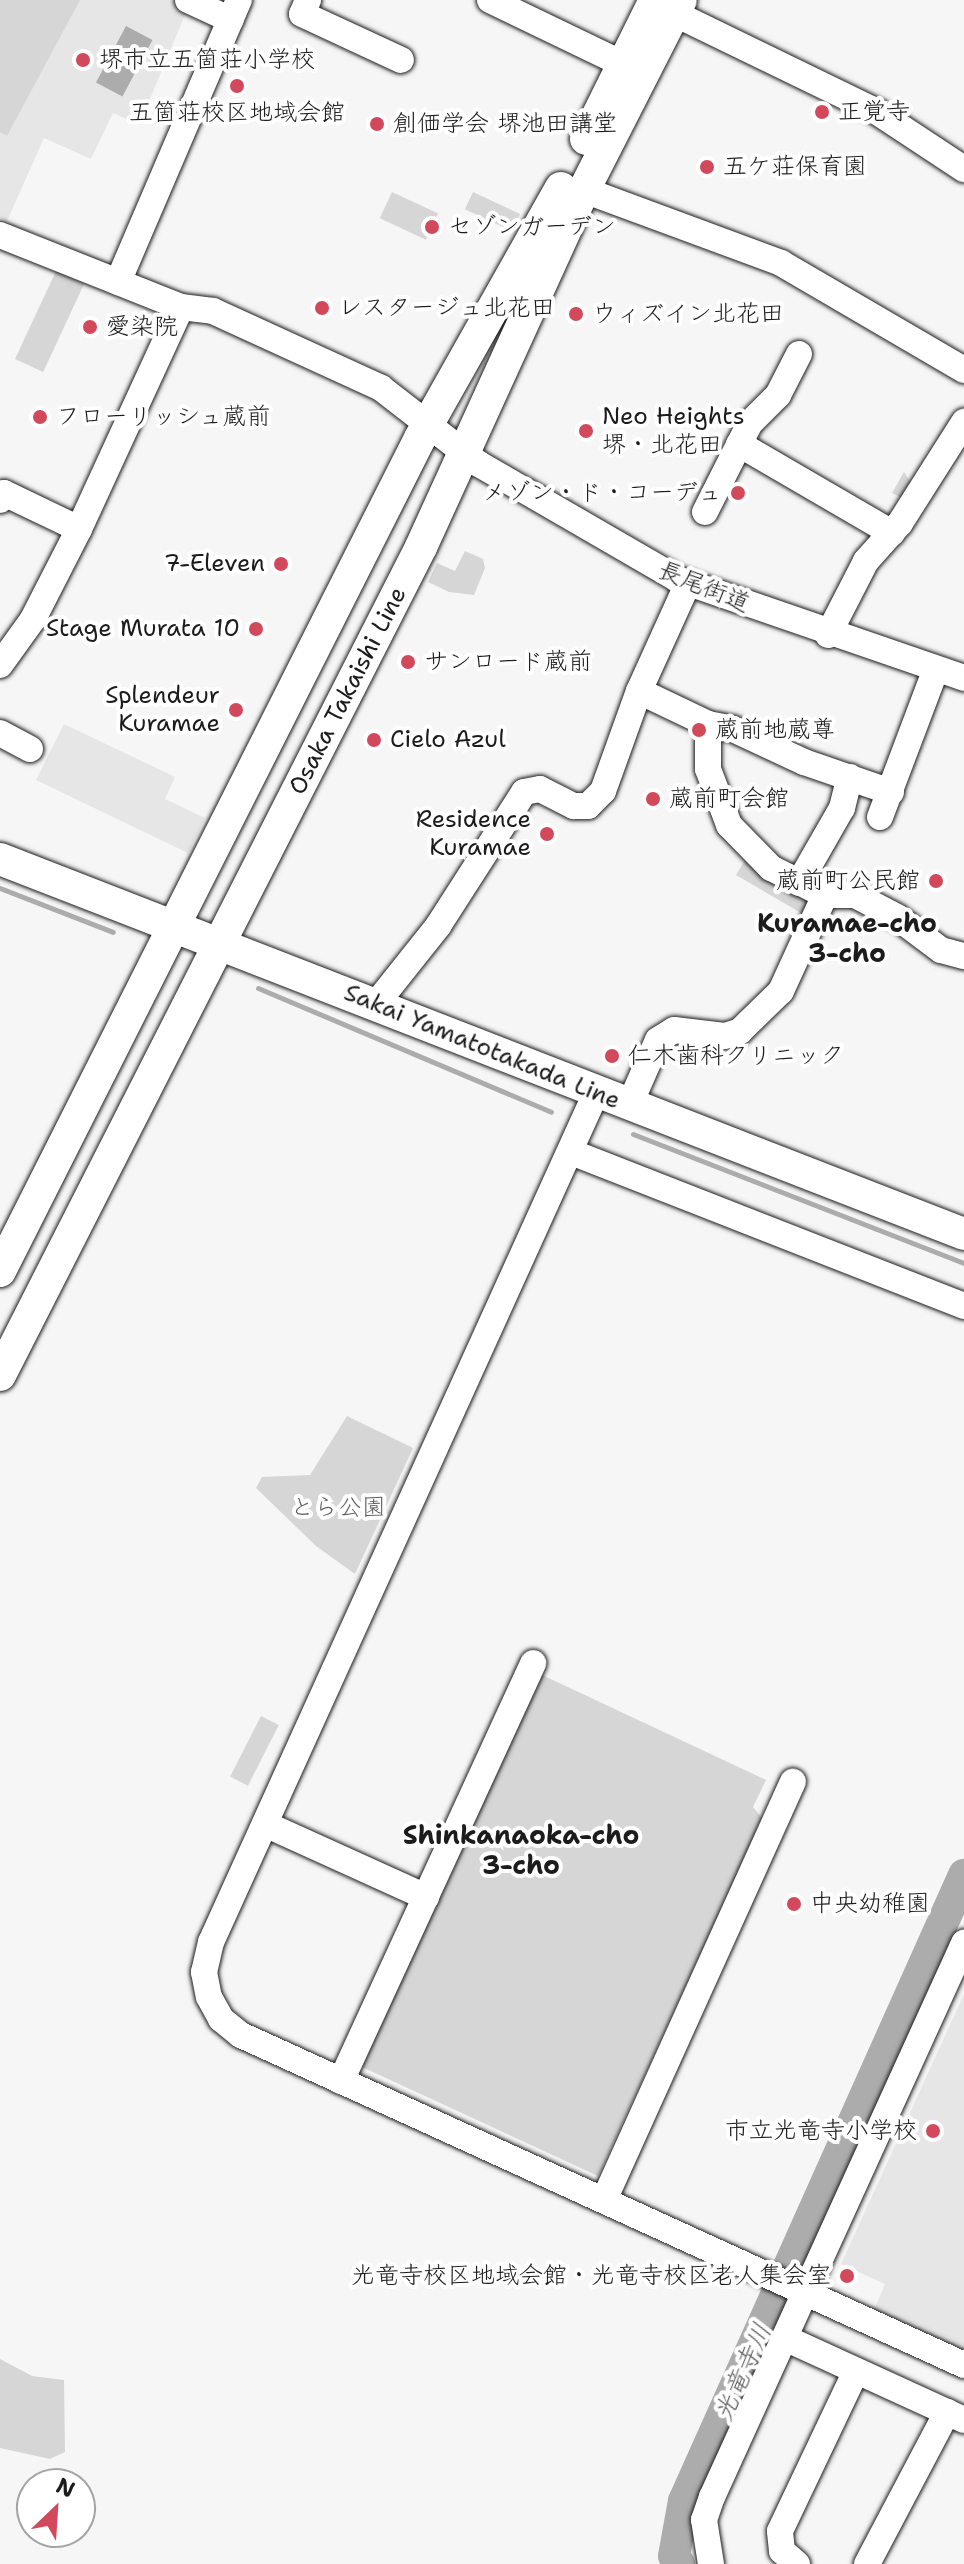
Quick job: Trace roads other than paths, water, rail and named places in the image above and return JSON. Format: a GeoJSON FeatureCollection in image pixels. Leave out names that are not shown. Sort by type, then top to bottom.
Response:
{"type":"FeatureCollection","features":[{"type":"Feature","properties":{"kind":"main road","name":"Osaka Takaishi Line"},"geometry":{"type":"LineString","coordinates":[[0,1271],[427,424],[530,250],[623,64],[666,4]]}},
{"type":"Feature","properties":{"kind":"main road","name":"Osaka Takaishi Line"},"geometry":{"type":"LineString","coordinates":[[0,1375],[421,547],[666,4]]}},
{"type":"Feature","properties":{"kind":"main road","name":"Sakai Yamatotakada Line"},"geometry":{"type":"LineString","coordinates":[[0,859],[173,923],[629,1106],[964,1234]]}},
{"type":"Feature","properties":{"kind":"street"},"geometry":{"type":"LineString","coordinates":[[118,282],[235,10],[188,0]]}},
{"type":"Feature","properties":{"kind":"street"},"geometry":{"type":"LineString","coordinates":[[308,0],[302,14],[401,60]]}},
{"type":"Feature","properties":{"kind":"street"},"geometry":{"type":"LineString","coordinates":[[490,0],[623,64]]}},
{"type":"Feature","properties":{"kind":"street"},"geometry":{"type":"LineString","coordinates":[[666,4],[848,98],[964,169]]}},
{"type":"Feature","properties":{"kind":"street"},"geometry":{"type":"LineString","coordinates":[[584,190],[781,263],[964,370]]}},
{"type":"Feature","properties":{"kind":"street","name":"長尾街道"},"geometry":{"type":"LineString","coordinates":[[3,243],[181,307],[213,311],[381,388],[463,453],[632,557],[688,583],[828,635],[954,668]]}},
{"type":"Feature","properties":{"kind":"street"},"geometry":{"type":"LineString","coordinates":[[0,665],[33,619],[79,529],[181,307]]}},
{"type":"Feature","properties":{"kind":"street"},"geometry":{"type":"LineString","coordinates":[[705,512],[739,444],[778,395],[799,354]]}},
{"type":"Feature","properties":{"kind":"street"},"geometry":{"type":"LineString","coordinates":[[828,635],[866,561],[892,533],[964,422]]}},
{"type":"Feature","properties":{"kind":"street"},"geometry":{"type":"LineString","coordinates":[[739,444],[892,533]]}},
{"type":"Feature","properties":{"kind":"street"},"geometry":{"type":"LineString","coordinates":[[0,500],[4,493],[79,529]]}},
{"type":"Feature","properties":{"kind":"street"},"geometry":{"type":"LineString","coordinates":[[376,1004],[438,926],[524,792],[540,789],[574,806],[588,806],[603,791],[639,691],[688,583]]}},
{"type":"Feature","properties":{"kind":"street"},"geometry":{"type":"LineString","coordinates":[[880,817],[891,792],[907,734],[954,668]]}},
{"type":"Feature","properties":{"kind":"street"},"geometry":{"type":"LineString","coordinates":[[639,691],[708,724],[733,729],[804,762],[891,792]]}},
{"type":"Feature","properties":{"kind":"street"},"geometry":{"type":"LineString","coordinates":[[708,724],[708,769],[729,825],[771,868],[825,895],[855,895],[897,917],[941,950],[964,956]]}},
{"type":"Feature","properties":{"kind":"street"},"geometry":{"type":"LineString","coordinates":[[0,733],[30,749]]}},
{"type":"Feature","properties":{"kind":"street"},"geometry":{"type":"LineString","coordinates":[[799,883],[842,808],[850,777]]}},
{"type":"Feature","properties":{"kind":"street"},"geometry":{"type":"LineString","coordinates":[[629,1106],[658,1040],[674,1030],[725,1036],[740,1031],[781,991],[825,895]]}},
{"type":"Feature","properties":{"kind":"street"},"geometry":{"type":"LineString","coordinates":[[596,1093],[211,1942],[204,1972],[209,1997],[221,2019],[241,2035],[964,2365]]}},
{"type":"Feature","properties":{"kind":"street"},"geometry":{"type":"LineString","coordinates":[[571,1152],[964,1306]]}},
{"type":"Feature","properties":{"kind":"street"},"geometry":{"type":"LineString","coordinates":[[341,2081],[533,1663]]}},
{"type":"Feature","properties":{"kind":"street"},"geometry":{"type":"LineString","coordinates":[[604,2200],[793,1782]]}},
{"type":"Feature","properties":{"kind":"street"},"geometry":{"type":"LineString","coordinates":[[265,1824],[426,1897]]}},
{"type":"Feature","properties":{"kind":"street"},"geometry":{"type":"LineString","coordinates":[[711,2564],[704,2520],[785,2338],[787,2285],[964,1943]]}},
{"type":"Feature","properties":{"kind":"street"},"geometry":{"type":"LineString","coordinates":[[785,2338],[955,2416],[867,2564]]}},
{"type":"Feature","properties":{"kind":"street"},"geometry":{"type":"LineString","coordinates":[[797,2564],[782,2551],[780,2531],[856,2371]]}},
{"type":"Feature","properties":{"kind":"waterway"},"geometry":{"type":"LineString","coordinates":[[0,888],[113,932]]}},
{"type":"Feature","properties":{"kind":"waterway"},"geometry":{"type":"LineString","coordinates":[[258,988],[551,1112]]}},
{"type":"Feature","properties":{"kind":"waterway"},"geometry":{"type":"LineString","coordinates":[[633,1134],[964,1263]]}},
{"type":"Feature","properties":{"kind":"waterway","name":"光竜寺川"},"geometry":{"type":"LineString","coordinates":[[679,2564],[674,2556],[684,2501],[964,1875]]}},
{"type":"Feature","properties":{"kind":"place","name":"堺市立五箇荘小学校"},"geometry":{"type":"Point","coordinates":[83,60]}},
{"type":"Feature","properties":{"kind":"place","name":"五箇荘校区地域会館"},"geometry":{"type":"Point","coordinates":[237,86]}},
{"type":"Feature","properties":{"kind":"place","name":"正覚寺"},"geometry":{"type":"Point","coordinates":[822,112]}},
{"type":"Feature","properties":{"kind":"place","name":"創価学会 堺池田講堂"},"geometry":{"type":"Point","coordinates":[377,124]}},
{"type":"Feature","properties":{"kind":"place","name":"五ケ荘保育園"},"geometry":{"type":"Point","coordinates":[707,167]}},
{"type":"Feature","properties":{"kind":"place","name":"セゾンガーデン"},"geometry":{"type":"Point","coordinates":[432,227]}},
{"type":"Feature","properties":{"kind":"place","name":"レスタージュ北花田"},"geometry":{"type":"Point","coordinates":[322,308]}},
{"type":"Feature","properties":{"kind":"place","name":"ウィズイン北花田"},"geometry":{"type":"Point","coordinates":[576,314]}},
{"type":"Feature","properties":{"kind":"place","name":"愛染院"},"geometry":{"type":"Point","coordinates":[90,327]}},
{"type":"Feature","properties":{"kind":"place","name":"フローリッシュ蔵前"},"geometry":{"type":"Point","coordinates":[40,417]}},
{"type":"Feature","properties":{"kind":"place","name":"Neo Heights 堺・北花田"},"geometry":{"type":"Point","coordinates":[586,431]}},
{"type":"Feature","properties":{"kind":"place","name":"メゾン・ド・コーデュ"},"geometry":{"type":"Point","coordinates":[738,493]}},
{"type":"Feature","properties":{"kind":"place","name":"7-Eleven"},"geometry":{"type":"Point","coordinates":[281,564]}},
{"type":"Feature","properties":{"kind":"place","name":"Stage Murata 10"},"geometry":{"type":"Point","coordinates":[256,629]}},
{"type":"Feature","properties":{"kind":"place","name":"サンロード蔵前"},"geometry":{"type":"Point","coordinates":[408,662]}},
{"type":"Feature","properties":{"kind":"place","name":"Splendeur Kuramae"},"geometry":{"type":"Point","coordinates":[236,710]}},
{"type":"Feature","properties":{"kind":"place","name":"蔵前地蔵尊"},"geometry":{"type":"Point","coordinates":[699,730]}},
{"type":"Feature","properties":{"kind":"place","name":"Cielo Azul"},"geometry":{"type":"Point","coordinates":[374,740]}},
{"type":"Feature","properties":{"kind":"place","name":"蔵前町会館"},"geometry":{"type":"Point","coordinates":[653,799]}},
{"type":"Feature","properties":{"kind":"place","name":"Residence Kuramae"},"geometry":{"type":"Point","coordinates":[547,834]}},
{"type":"Feature","properties":{"kind":"place","name":"蔵前町公民館"},"geometry":{"type":"Point","coordinates":[936,881]}},
{"type":"Feature","properties":{"kind":"place","name":"仁木歯科クリニック"},"geometry":{"type":"Point","coordinates":[612,1056]}},
{"type":"Feature","properties":{"kind":"place","name":"中央幼稚園"},"geometry":{"type":"Point","coordinates":[794,1904]}},
{"type":"Feature","properties":{"kind":"place","name":"市立光竜寺小学校"},"geometry":{"type":"Point","coordinates":[933,2131]}},
{"type":"Feature","properties":{"kind":"place","name":"光竜寺校区地域会館・光竜寺校区老人集会室"},"geometry":{"type":"Point","coordinates":[847,2276]}},
{"type":"Feature","properties":{"kind":"district","name":"Kuramae-cho 3-cho"},"geometry":{"type":"Point","coordinates":[847,938]}},
{"type":"Feature","properties":{"kind":"district","name":"Shinkanaoka-cho 3-cho"},"geometry":{"type":"Point","coordinates":[521,1850]}},
{"type":"Feature","properties":{"kind":"park label","name":"とら公園"},"geometry":{"type":"Point","coordinates":[338,1508]}}]}
